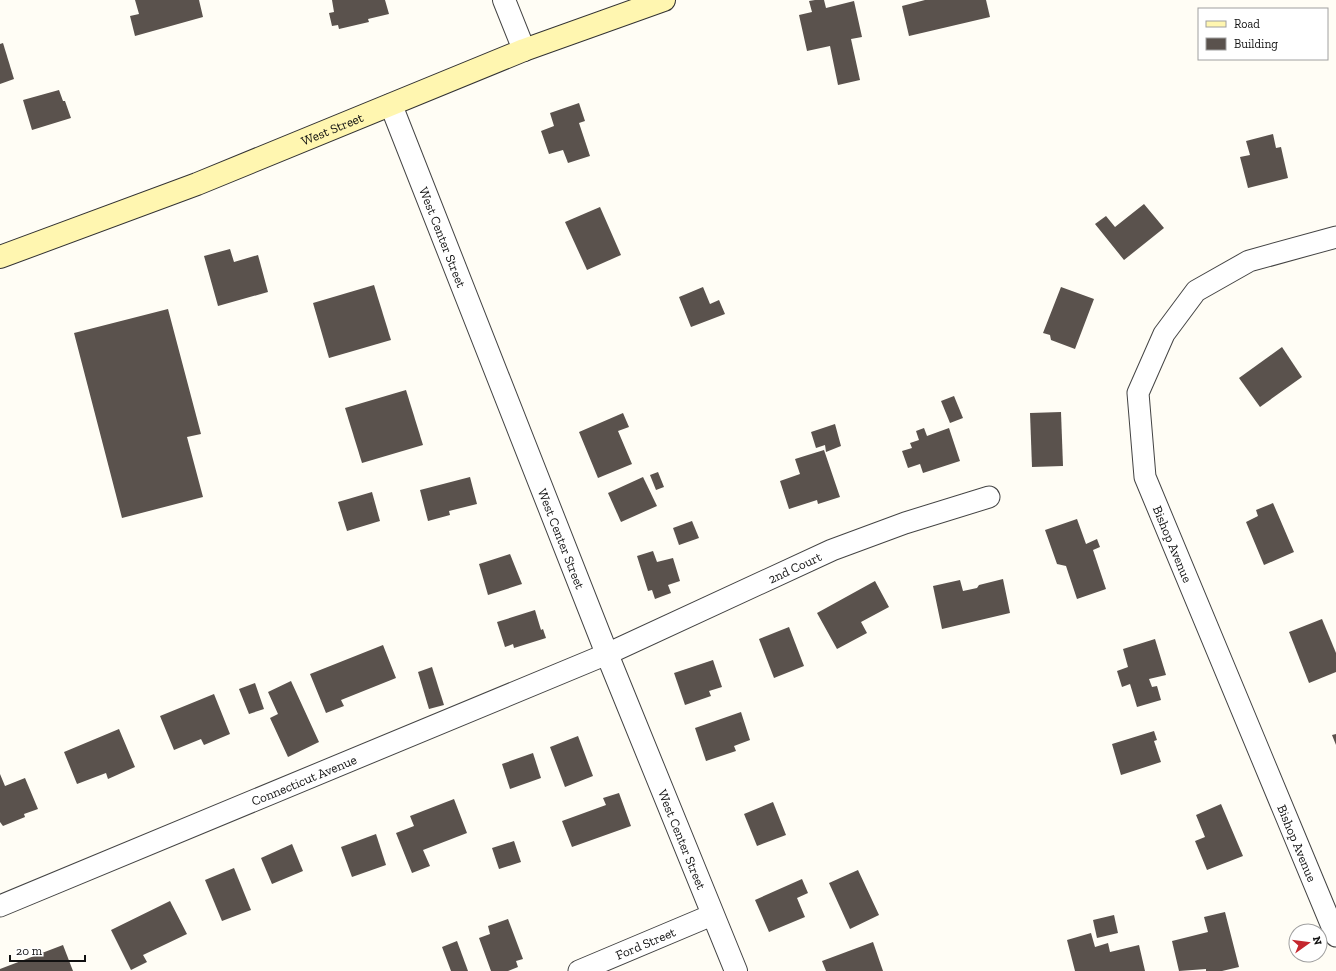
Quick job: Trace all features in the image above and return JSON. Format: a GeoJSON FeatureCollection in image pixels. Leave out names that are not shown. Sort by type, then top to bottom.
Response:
{"type":"FeatureCollection","features":[{"type":"Feature","properties":{"kind":"main road","name":"West Street"},"geometry":{"type":"LineString","coordinates":[[0,257],[197,184],[524,50],[664,0]]}},
{"type":"Feature","properties":{"kind":"street"},"geometry":{"type":"LineString","coordinates":[[504,0],[524,50]]}},
{"type":"Feature","properties":{"kind":"street","name":"West Center Street"},"geometry":{"type":"LineString","coordinates":[[391,105],[607,654],[736,971]]}},
{"type":"Feature","properties":{"kind":"street","name":"Bishop Avenue"},"geometry":{"type":"LineString","coordinates":[[1336,237],[1249,261],[1196,291],[1164,334],[1138,393],[1145,477],[1336,936]]}},
{"type":"Feature","properties":{"kind":"street","name":"2nd Court"},"geometry":{"type":"LineString","coordinates":[[607,654],[832,550],[905,522],[989,496]]}},
{"type":"Feature","properties":{"kind":"street","name":"Connecticut Avenue"},"geometry":{"type":"LineString","coordinates":[[0,906],[607,654]]}},
{"type":"Feature","properties":{"kind":"street","name":"Ford Street"},"geometry":{"type":"LineString","coordinates":[[579,971],[712,915]]}},
{"type":"Feature","properties":{"kind":"building"},"geometry":{"type":"Polygon","coordinates":[[[135,0],[199,0],[203,17],[135,36],[130,16],[139,14],[135,0]]]}},
{"type":"Feature","properties":{"kind":"building"},"geometry":{"type":"Polygon","coordinates":[[[332,0],[385,0],[389,14],[368,19],[369,22],[339,29],[338,25],[332,26],[329,13],[334,12],[332,0]]]}},
{"type":"Feature","properties":{"kind":"building"},"geometry":{"type":"Polygon","coordinates":[[[824,0],[826,8],[854,1],[862,37],[851,39],[860,80],[838,85],[830,46],[807,51],[799,15],[812,12],[809,1],[824,0]]]}},
{"type":"Feature","properties":{"kind":"building"},"geometry":{"type":"Polygon","coordinates":[[[925,0],[986,0],[990,17],[909,36],[902,6],[925,0]]]}},
{"type":"Feature","properties":{"kind":"building"},"geometry":{"type":"Polygon","coordinates":[[[3,43],[14,79],[0,84],[0,44],[3,43]]]}},
{"type":"Feature","properties":{"kind":"building"},"geometry":{"type":"Polygon","coordinates":[[[59,90],[71,118],[32,130],[23,100],[59,90]]]}},
{"type":"Feature","properties":{"kind":"building"},"geometry":{"type":"Polygon","coordinates":[[[579,103],[585,121],[579,123],[590,156],[568,163],[563,150],[549,154],[541,131],[554,126],[550,113],[579,103]]]}},
{"type":"Feature","properties":{"kind":"building"},"geometry":{"type":"Polygon","coordinates":[[[1273,134],[1276,148],[1281,147],[1288,178],[1248,188],[1240,157],[1250,155],[1246,141],[1273,134]]]}},
{"type":"Feature","properties":{"kind":"building"},"geometry":{"type":"Polygon","coordinates":[[[1144,204],[1164,228],[1124,260],[1095,224],[1106,216],[1115,227],[1144,204]]]}},
{"type":"Feature","properties":{"kind":"building"},"geometry":{"type":"Polygon","coordinates":[[[600,207],[621,255],[587,270],[565,222],[600,207]]]}},
{"type":"Feature","properties":{"kind":"building"},"geometry":{"type":"Polygon","coordinates":[[[230,249],[234,262],[258,255],[268,292],[218,306],[204,256],[230,249]]]}},
{"type":"Feature","properties":{"kind":"building"},"geometry":{"type":"Polygon","coordinates":[[[374,285],[391,340],[329,358],[313,303],[374,285]]]}},
{"type":"Feature","properties":{"kind":"building"},"geometry":{"type":"Polygon","coordinates":[[[703,287],[710,304],[719,300],[725,314],[691,327],[679,297],[703,287]]]}},
{"type":"Feature","properties":{"kind":"building"},"geometry":{"type":"Polygon","coordinates":[[[1061,287],[1094,299],[1075,349],[1051,340],[1050,335],[1043,333],[1061,287]]]}},
{"type":"Feature","properties":{"kind":"building"},"geometry":{"type":"Polygon","coordinates":[[[168,309],[201,434],[187,437],[203,497],[122,518],[74,333],[168,309]]]}},
{"type":"Feature","properties":{"kind":"building"},"geometry":{"type":"Polygon","coordinates":[[[1282,347],[1302,377],[1260,407],[1239,378],[1282,347]]]}},
{"type":"Feature","properties":{"kind":"building"},"geometry":{"type":"Polygon","coordinates":[[[406,390],[423,445],[362,463],[345,408],[406,390]]]}},
{"type":"Feature","properties":{"kind":"building"},"geometry":{"type":"Polygon","coordinates":[[[954,396],[963,418],[950,423],[941,401],[954,396]]]}},
{"type":"Feature","properties":{"kind":"building"},"geometry":{"type":"Polygon","coordinates":[[[1061,412],[1063,466],[1032,467],[1030,413],[1061,412]]]}},
{"type":"Feature","properties":{"kind":"building"},"geometry":{"type":"Polygon","coordinates":[[[623,413],[629,427],[618,431],[632,464],[598,478],[579,432],[623,413]]]}},
{"type":"Feature","properties":{"kind":"building"},"geometry":{"type":"Polygon","coordinates":[[[835,424],[841,446],[826,452],[825,445],[816,448],[811,432],[835,424]]]}},
{"type":"Feature","properties":{"kind":"building"},"geometry":{"type":"Polygon","coordinates":[[[924,428],[927,436],[949,428],[960,461],[923,473],[920,464],[908,468],[902,451],[912,448],[910,443],[919,440],[916,431],[924,428]]]}},
{"type":"Feature","properties":{"kind":"building"},"geometry":{"type":"Polygon","coordinates":[[[824,450],[840,497],[818,504],[817,500],[789,509],[780,481],[800,474],[795,459],[824,450]]]}},
{"type":"Feature","properties":{"kind":"building"},"geometry":{"type":"Polygon","coordinates":[[[658,472],[664,487],[656,490],[650,475],[658,472]]]}},
{"type":"Feature","properties":{"kind":"building"},"geometry":{"type":"Polygon","coordinates":[[[470,477],[477,504],[449,511],[450,515],[428,521],[420,490],[470,477]]]}},
{"type":"Feature","properties":{"kind":"building"},"geometry":{"type":"Polygon","coordinates":[[[643,477],[657,506],[621,522],[608,493],[643,477]]]}},
{"type":"Feature","properties":{"kind":"building"},"geometry":{"type":"Polygon","coordinates":[[[372,492],[380,521],[347,531],[338,502],[372,492]]]}},
{"type":"Feature","properties":{"kind":"building"},"geometry":{"type":"Polygon","coordinates":[[[1273,503],[1294,552],[1264,565],[1246,522],[1258,516],[1256,510],[1273,503]]]}},
{"type":"Feature","properties":{"kind":"building"},"geometry":{"type":"Polygon","coordinates":[[[1077,519],[1086,544],[1097,539],[1100,547],[1093,550],[1106,589],[1077,599],[1066,566],[1057,564],[1045,530],[1077,519]]]}},
{"type":"Feature","properties":{"kind":"building"},"geometry":{"type":"Polygon","coordinates":[[[692,521],[699,538],[679,545],[673,528],[692,521]]]}},
{"type":"Feature","properties":{"kind":"building"},"geometry":{"type":"Polygon","coordinates":[[[653,551],[657,562],[673,558],[680,581],[668,585],[671,593],[655,599],[652,590],[648,591],[637,556],[653,551]]]}},
{"type":"Feature","properties":{"kind":"building"},"geometry":{"type":"Polygon","coordinates":[[[510,554],[522,584],[488,595],[479,564],[510,554]]]}},
{"type":"Feature","properties":{"kind":"building"},"geometry":{"type":"Polygon","coordinates":[[[1003,579],[1010,613],[942,629],[933,586],[960,580],[963,591],[1003,579]]]}},
{"type":"Feature","properties":{"kind":"building"},"geometry":{"type":"Polygon","coordinates":[[[875,581],[889,607],[861,622],[867,633],[837,649],[817,613],[875,581]]]}},
{"type":"Feature","properties":{"kind":"building"},"geometry":{"type":"Polygon","coordinates":[[[535,610],[541,630],[543,629],[546,638],[514,648],[513,644],[505,647],[497,622],[535,610]]]}},
{"type":"Feature","properties":{"kind":"building"},"geometry":{"type":"Polygon","coordinates":[[[1322,619],[1336,653],[1336,672],[1309,683],[1289,632],[1322,619]]]}},
{"type":"Feature","properties":{"kind":"building"},"geometry":{"type":"Polygon","coordinates":[[[789,627],[804,666],[774,678],[759,639],[789,627]]]}},
{"type":"Feature","properties":{"kind":"building"},"geometry":{"type":"Polygon","coordinates":[[[1155,639],[1166,675],[1149,679],[1152,687],[1157,686],[1161,700],[1137,707],[1130,684],[1122,687],[1117,671],[1128,667],[1123,649],[1155,639]]]}},
{"type":"Feature","properties":{"kind":"building"},"geometry":{"type":"Polygon","coordinates":[[[383,645],[396,678],[341,700],[344,706],[326,713],[310,674],[383,645]]]}},
{"type":"Feature","properties":{"kind":"building"},"geometry":{"type":"Polygon","coordinates":[[[713,660],[722,687],[709,691],[711,696],[685,705],[674,673],[713,660]]]}},
{"type":"Feature","properties":{"kind":"building"},"geometry":{"type":"Polygon","coordinates":[[[432,667],[444,705],[429,709],[418,672],[432,667]]]}},
{"type":"Feature","properties":{"kind":"building"},"geometry":{"type":"Polygon","coordinates":[[[291,681],[319,742],[288,757],[270,718],[278,714],[268,692],[291,681]]]}},
{"type":"Feature","properties":{"kind":"building"},"geometry":{"type":"Polygon","coordinates":[[[255,683],[264,709],[249,714],[239,689],[255,683]]]}},
{"type":"Feature","properties":{"kind":"building"},"geometry":{"type":"Polygon","coordinates":[[[214,694],[230,734],[204,745],[201,739],[174,750],[160,716],[214,694]]]}},
{"type":"Feature","properties":{"kind":"building"},"geometry":{"type":"Polygon","coordinates":[[[741,712],[750,740],[734,746],[736,751],[706,761],[695,728],[741,712]]]}},
{"type":"Feature","properties":{"kind":"building"},"geometry":{"type":"Polygon","coordinates":[[[119,729],[135,767],[108,779],[106,773],[77,784],[64,752],[119,729]]]}},
{"type":"Feature","properties":{"kind":"building"},"geometry":{"type":"Polygon","coordinates":[[[1154,731],[1157,740],[1154,741],[1161,762],[1121,775],[1112,744],[1154,731]]]}},
{"type":"Feature","properties":{"kind":"building"},"geometry":{"type":"Polygon","coordinates":[[[1336,734],[1336,745],[1332,735],[1336,734]]]}},
{"type":"Feature","properties":{"kind":"building"},"geometry":{"type":"Polygon","coordinates":[[[578,736],[593,776],[565,787],[550,747],[578,736]]]}},
{"type":"Feature","properties":{"kind":"building"},"geometry":{"type":"Polygon","coordinates":[[[533,753],[541,778],[510,789],[502,764],[533,753]]]}},
{"type":"Feature","properties":{"kind":"building"},"geometry":{"type":"Polygon","coordinates":[[[0,774],[5,786],[25,778],[38,809],[24,814],[25,817],[3,826],[0,822],[0,774]]]}},
{"type":"Feature","properties":{"kind":"building"},"geometry":{"type":"Polygon","coordinates":[[[619,793],[631,826],[572,847],[562,821],[606,805],[603,798],[619,793]]]}},
{"type":"Feature","properties":{"kind":"building"},"geometry":{"type":"Polygon","coordinates":[[[454,799],[467,833],[423,850],[430,866],[412,873],[396,833],[414,826],[410,816],[454,799]]]}},
{"type":"Feature","properties":{"kind":"building"},"geometry":{"type":"Polygon","coordinates":[[[773,802],[786,835],[757,846],[744,814],[773,802]]]}},
{"type":"Feature","properties":{"kind":"building"},"geometry":{"type":"Polygon","coordinates":[[[1221,804],[1243,856],[1207,870],[1195,841],[1205,837],[1196,815],[1221,804]]]}},
{"type":"Feature","properties":{"kind":"building"},"geometry":{"type":"Polygon","coordinates":[[[376,834],[386,865],[352,877],[341,847],[376,834]]]}},
{"type":"Feature","properties":{"kind":"building"},"geometry":{"type":"Polygon","coordinates":[[[514,841],[521,862],[499,869],[492,848],[514,841]]]}},
{"type":"Feature","properties":{"kind":"building"},"geometry":{"type":"Polygon","coordinates":[[[292,844],[303,871],[272,884],[261,858],[292,844]]]}},
{"type":"Feature","properties":{"kind":"building"},"geometry":{"type":"Polygon","coordinates":[[[234,868],[251,910],[222,921],[205,880],[234,868]]]}},
{"type":"Feature","properties":{"kind":"building"},"geometry":{"type":"Polygon","coordinates":[[[858,870],[879,915],[850,929],[829,883],[858,870]]]}},
{"type":"Feature","properties":{"kind":"building"},"geometry":{"type":"Polygon","coordinates":[[[802,879],[808,893],[797,898],[805,917],[769,932],[755,900],[802,879]]]}},
{"type":"Feature","properties":{"kind":"building"},"geometry":{"type":"Polygon","coordinates":[[[170,901],[187,934],[143,955],[147,962],[131,970],[111,930],[170,901]]]}},
{"type":"Feature","properties":{"kind":"building"},"geometry":{"type":"Polygon","coordinates":[[[1225,912],[1239,967],[1222,971],[1206,971],[1206,969],[1179,971],[1172,941],[1208,932],[1204,917],[1225,912]]]}},
{"type":"Feature","properties":{"kind":"building"},"geometry":{"type":"Polygon","coordinates":[[[1114,915],[1118,933],[1097,938],[1093,920],[1114,915]]]}},
{"type":"Feature","properties":{"kind":"building"},"geometry":{"type":"Polygon","coordinates":[[[508,919],[523,959],[516,961],[518,967],[508,971],[491,971],[479,938],[490,934],[488,926],[508,919]]]}},
{"type":"Feature","properties":{"kind":"building"},"geometry":{"type":"Polygon","coordinates":[[[1091,933],[1095,947],[1108,943],[1110,952],[1139,945],[1145,971],[1075,971],[1067,940],[1091,933]]]}},
{"type":"Feature","properties":{"kind":"building"},"geometry":{"type":"Polygon","coordinates":[[[457,941],[468,971],[451,971],[442,947],[457,941]]]}},
{"type":"Feature","properties":{"kind":"building"},"geometry":{"type":"Polygon","coordinates":[[[873,942],[883,971],[826,971],[822,961],[873,942]]]}},
{"type":"Feature","properties":{"kind":"building"},"geometry":{"type":"Polygon","coordinates":[[[63,945],[73,971],[0,971],[0,969],[63,945]]]}}]}
